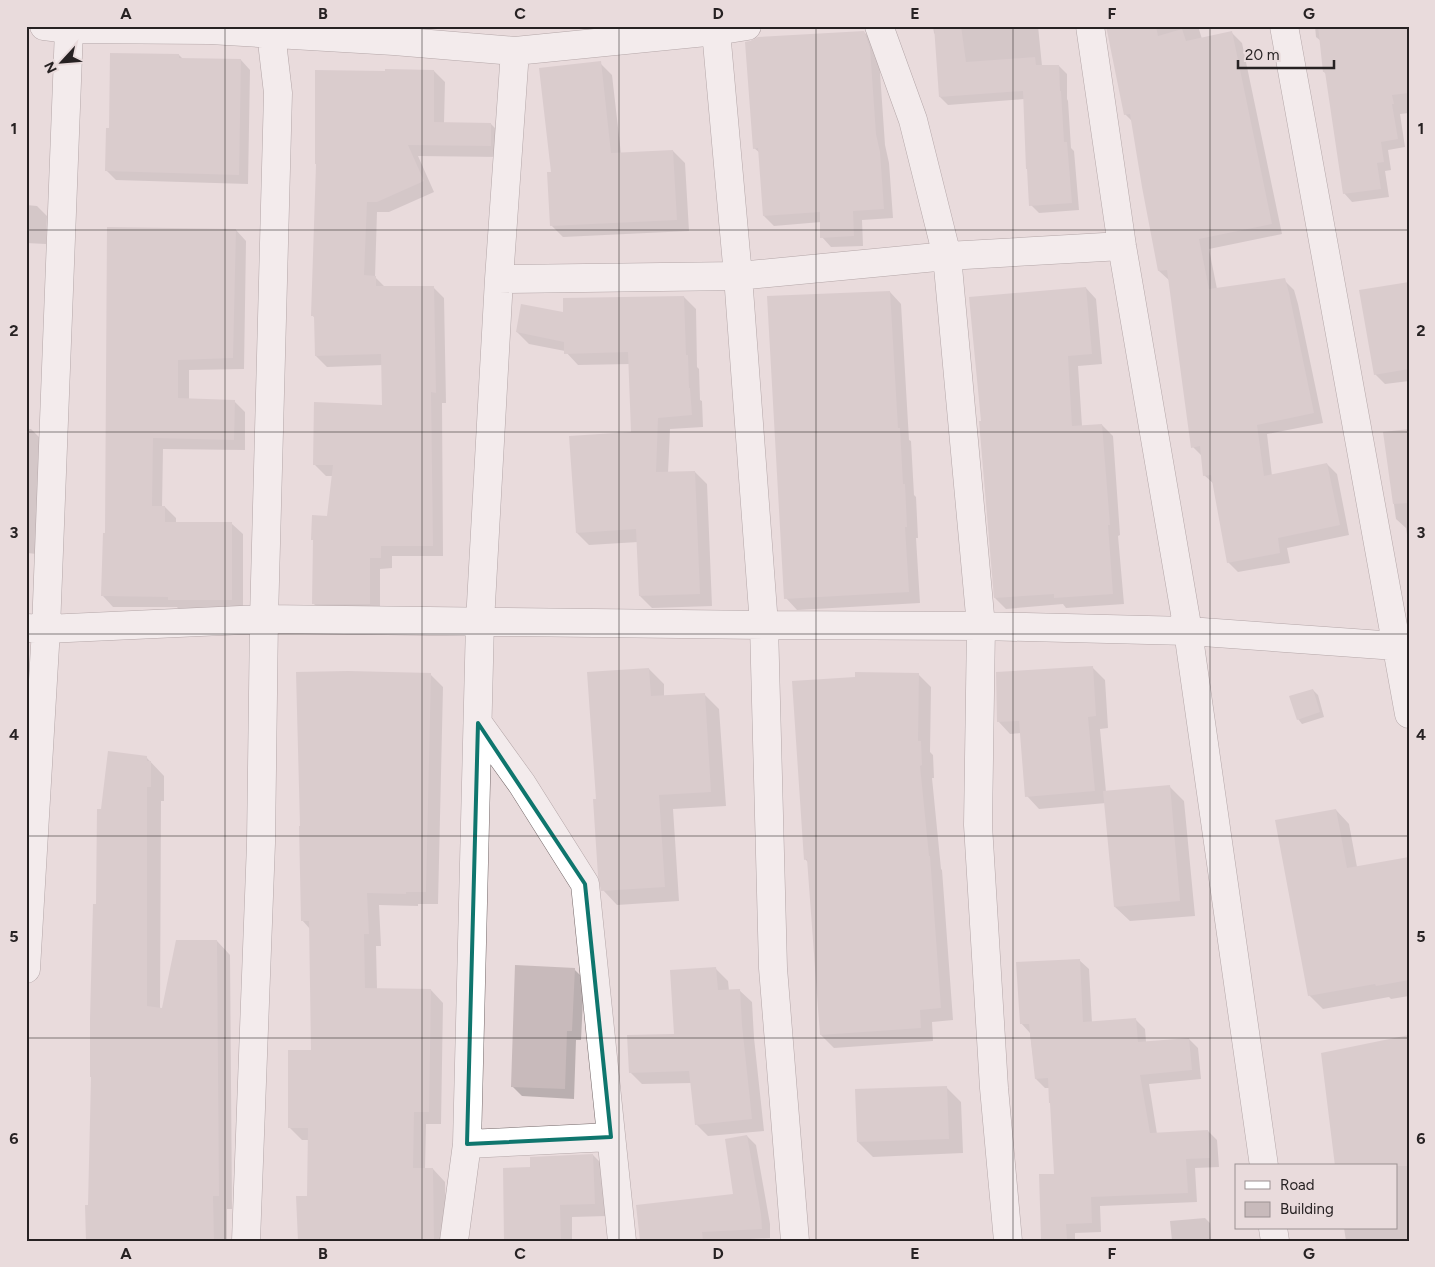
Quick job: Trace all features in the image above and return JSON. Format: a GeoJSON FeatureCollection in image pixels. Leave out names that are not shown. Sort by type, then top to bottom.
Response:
{"type":"FeatureCollection","features":[{"type":"Feature","properties":{"kind":"street"},"geometry":{"type":"LineString","coordinates":[[26,969],[56,28],[210,28],[271,33],[395,33],[515,51],[716,31],[748,26]]}},
{"type":"Feature","properties":{"kind":"street"},"geometry":{"type":"LineString","coordinates":[[879,26],[913,120],[947,256],[981,626],[978,825],[994,1088],[1008,1241]]}},
{"type":"Feature","properties":{"kind":"street"},"geometry":{"type":"LineString","coordinates":[[1090,26],[1122,246],[1188,631],[1264,1164]]}},
{"type":"Feature","properties":{"kind":"street"},"geometry":{"type":"LineString","coordinates":[[1284,26],[1402,645],[1409,714]]}},
{"type":"Feature","properties":{"kind":"street"},"geometry":{"type":"LineString","coordinates":[[716,31],[738,276],[764,625],[774,968],[795,1241]]}},
{"type":"Feature","properties":{"kind":"street"},"geometry":{"type":"LineString","coordinates":[[246,1241],[261,844],[264,619],[278,93],[271,33]]}},
{"type":"Feature","properties":{"kind":"street"},"geometry":{"type":"LineString","coordinates":[[454,1241],[467,1144],[480,622],[499,279],[515,51]]}},
{"type":"Feature","properties":{"kind":"street"},"geometry":{"type":"LineString","coordinates":[[499,279],[738,276],[947,256],[1122,246]]}},
{"type":"Feature","properties":{"kind":"street"},"geometry":{"type":"LineString","coordinates":[[36,629],[264,619],[981,626],[1188,631],[1402,645]]}},
{"type":"Feature","properties":{"kind":"street"},"geometry":{"type":"LineString","coordinates":[[478,723],[522,784],[585,884],[622,1241]]}},
{"type":"Feature","properties":{"kind":"street"},"geometry":{"type":"LineString","coordinates":[[467,1144],[611,1137]]}},
{"type":"Feature","properties":{"kind":"highlighted area"},"geometry":{"type":"Polygon","coordinates":[[[478,723],[585,884],[611,1137],[467,1144],[478,723]]]}},
{"type":"Feature","properties":{"kind":"building"},"geometry":{"type":"Polygon","coordinates":[[[934,26],[961,26],[966,62],[1035,57],[1036,65],[1059,65],[1064,142],[1067,142],[1072,203],[1029,206],[1023,91],[939,97],[934,26]]]}},
{"type":"Feature","properties":{"kind":"building"},"geometry":{"type":"Polygon","coordinates":[[[1106,26],[1156,26],[1158,36],[1182,29],[1186,41],[1232,31],[1272,224],[1199,239],[1209,289],[1285,278],[1314,413],[1257,425],[1264,476],[1327,463],[1340,525],[1278,538],[1280,553],[1227,563],[1211,475],[1203,476],[1200,446],[1191,448],[1167,270],[1158,271],[1130,114],[1124,115],[1106,26]]]}},
{"type":"Feature","properties":{"kind":"building"},"geometry":{"type":"Polygon","coordinates":[[[1318,26],[1409,26],[1409,93],[1392,95],[1398,139],[1381,142],[1384,162],[1377,163],[1381,189],[1343,194],[1325,72],[1323,72],[1318,26]]]}},
{"type":"Feature","properties":{"kind":"building"},"geometry":{"type":"Polygon","coordinates":[[[864,31],[870,48],[884,209],[853,211],[854,236],[820,238],[820,212],[763,216],[758,148],[753,149],[745,42],[758,37],[864,31]]]}},
{"type":"Feature","properties":{"kind":"building"},"geometry":{"type":"Polygon","coordinates":[[[110,53],[179,54],[179,58],[241,59],[239,175],[105,171],[106,128],[109,128],[110,53]]]}},
{"type":"Feature","properties":{"kind":"building"},"geometry":{"type":"Polygon","coordinates":[[[601,61],[611,153],[673,150],[677,220],[550,226],[547,172],[551,172],[539,68],[601,61]]]}},
{"type":"Feature","properties":{"kind":"building"},"geometry":{"type":"Polygon","coordinates":[[[385,69],[434,70],[434,122],[491,123],[491,146],[408,145],[424,181],[377,202],[367,202],[364,275],[376,276],[376,286],[434,286],[436,393],[431,392],[433,546],[381,546],[381,558],[370,558],[370,604],[312,604],[312,515],[327,516],[333,465],[313,465],[314,402],[382,405],[381,354],[315,356],[314,316],[311,316],[316,164],[315,70],[385,71],[385,69]]]}},
{"type":"Feature","properties":{"kind":"building"},"geometry":{"type":"Polygon","coordinates":[[[107,227],[236,229],[233,358],[178,360],[178,398],[235,400],[234,440],[153,438],[152,506],[165,506],[165,522],[232,522],[232,600],[168,600],[168,597],[101,596],[103,533],[105,533],[107,227]]]}},
{"type":"Feature","properties":{"kind":"building"},"geometry":{"type":"Polygon","coordinates":[[[1409,282],[1409,369],[1374,375],[1359,290],[1409,282]]]}},
{"type":"Feature","properties":{"kind":"building"},"geometry":{"type":"Polygon","coordinates":[[[1086,287],[1092,354],[1068,356],[1072,426],[1102,424],[1113,594],[1054,598],[1054,594],[994,598],[979,421],[981,421],[969,297],[1086,287]]]}},
{"type":"Feature","properties":{"kind":"building"},"geometry":{"type":"Polygon","coordinates":[[[890,291],[898,428],[900,428],[903,484],[905,484],[907,527],[905,527],[909,592],[784,599],[767,296],[890,291]]]}},
{"type":"Feature","properties":{"kind":"building"},"geometry":{"type":"Polygon","coordinates":[[[684,296],[686,355],[688,355],[692,415],[658,418],[656,472],[695,471],[700,594],[639,596],[636,529],[576,533],[569,436],[631,432],[628,352],[564,354],[564,342],[516,332],[521,304],[563,312],[563,298],[684,296]]]}},
{"type":"Feature","properties":{"kind":"building"},"geometry":{"type":"Polygon","coordinates":[[[1409,429],[1409,503],[1393,504],[1383,432],[1409,429]]]}},
{"type":"Feature","properties":{"kind":"building"},"geometry":{"type":"Polygon","coordinates":[[[1093,666],[1096,716],[1088,717],[1095,791],[1025,797],[1019,721],[997,722],[996,672],[1093,666]]]}},
{"type":"Feature","properties":{"kind":"building"},"geometry":{"type":"Polygon","coordinates":[[[649,668],[651,696],[705,693],[711,792],[659,795],[665,887],[601,891],[598,876],[593,799],[596,799],[587,672],[649,668]]]}},
{"type":"Feature","properties":{"kind":"building"},"geometry":{"type":"Polygon","coordinates":[[[296,672],[431,673],[426,892],[406,892],[406,894],[367,893],[369,934],[364,934],[365,988],[431,989],[429,1112],[414,1112],[413,1168],[433,1168],[434,1241],[298,1241],[296,1196],[307,1196],[308,1128],[288,1128],[288,1050],[311,1050],[309,921],[301,921],[296,672]]]}},
{"type":"Feature","properties":{"kind":"building"},"geometry":{"type":"Polygon","coordinates":[[[855,672],[919,673],[918,741],[921,741],[922,765],[920,766],[930,856],[941,1008],[920,1010],[921,1028],[820,1035],[807,859],[804,860],[792,681],[855,677],[855,672]]]}},
{"type":"Feature","properties":{"kind":"building"},"geometry":{"type":"Polygon","coordinates":[[[1313,689],[1320,712],[1297,720],[1289,696],[1313,689]]]}},
{"type":"Feature","properties":{"kind":"building"},"geometry":{"type":"Polygon","coordinates":[[[108,751],[147,756],[147,761],[151,761],[151,787],[147,787],[147,1006],[162,1008],[176,940],[217,940],[219,1196],[213,1196],[214,1241],[86,1241],[85,1205],[88,1205],[91,1077],[90,1019],[93,904],[96,904],[97,809],[101,809],[108,751]]]}},
{"type":"Feature","properties":{"kind":"building"},"geometry":{"type":"Polygon","coordinates":[[[1170,785],[1180,901],[1114,907],[1103,791],[1170,785]]]}},
{"type":"Feature","properties":{"kind":"building"},"geometry":{"type":"Polygon","coordinates":[[[1336,809],[1347,868],[1409,857],[1409,980],[1308,996],[1275,820],[1336,809]]]}},
{"type":"Feature","properties":{"kind":"building"},"geometry":{"type":"Polygon","coordinates":[[[1080,959],[1083,1022],[1136,1018],[1138,1042],[1189,1038],[1192,1070],[1140,1075],[1150,1133],[1208,1130],[1210,1158],[1186,1159],[1188,1193],[1091,1197],[1092,1223],[1066,1224],[1067,1239],[1041,1239],[1039,1174],[1054,1174],[1048,1078],[1035,1079],[1029,1024],[1020,1024],[1016,962],[1080,959]]]}},
{"type":"Feature","properties":{"kind":"building"},"geometry":{"type":"Polygon","coordinates":[[[515,965],[575,968],[572,1031],[567,1031],[565,1089],[511,1087],[515,965]]]}},
{"type":"Feature","properties":{"kind":"building"},"geometry":{"type":"Polygon","coordinates":[[[716,967],[718,990],[740,989],[752,1119],[695,1125],[689,1071],[629,1073],[627,1035],[674,1034],[670,970],[716,967]]]}},
{"type":"Feature","properties":{"kind":"building"},"geometry":{"type":"Polygon","coordinates":[[[1409,1035],[1409,1166],[1398,1166],[1398,1164],[1335,1164],[1321,1053],[1409,1035]]]}},
{"type":"Feature","properties":{"kind":"building"},"geometry":{"type":"Polygon","coordinates":[[[947,1086],[949,1139],[857,1142],[855,1089],[947,1086]]]}},
{"type":"Feature","properties":{"kind":"building"},"geometry":{"type":"Polygon","coordinates":[[[747,1135],[762,1229],[702,1232],[703,1241],[640,1241],[636,1205],[733,1194],[725,1139],[747,1135]]]}},
{"type":"Feature","properties":{"kind":"building"},"geometry":{"type":"Polygon","coordinates":[[[593,1154],[595,1204],[560,1205],[561,1241],[504,1241],[503,1168],[530,1167],[530,1157],[593,1154]]]}}]}
